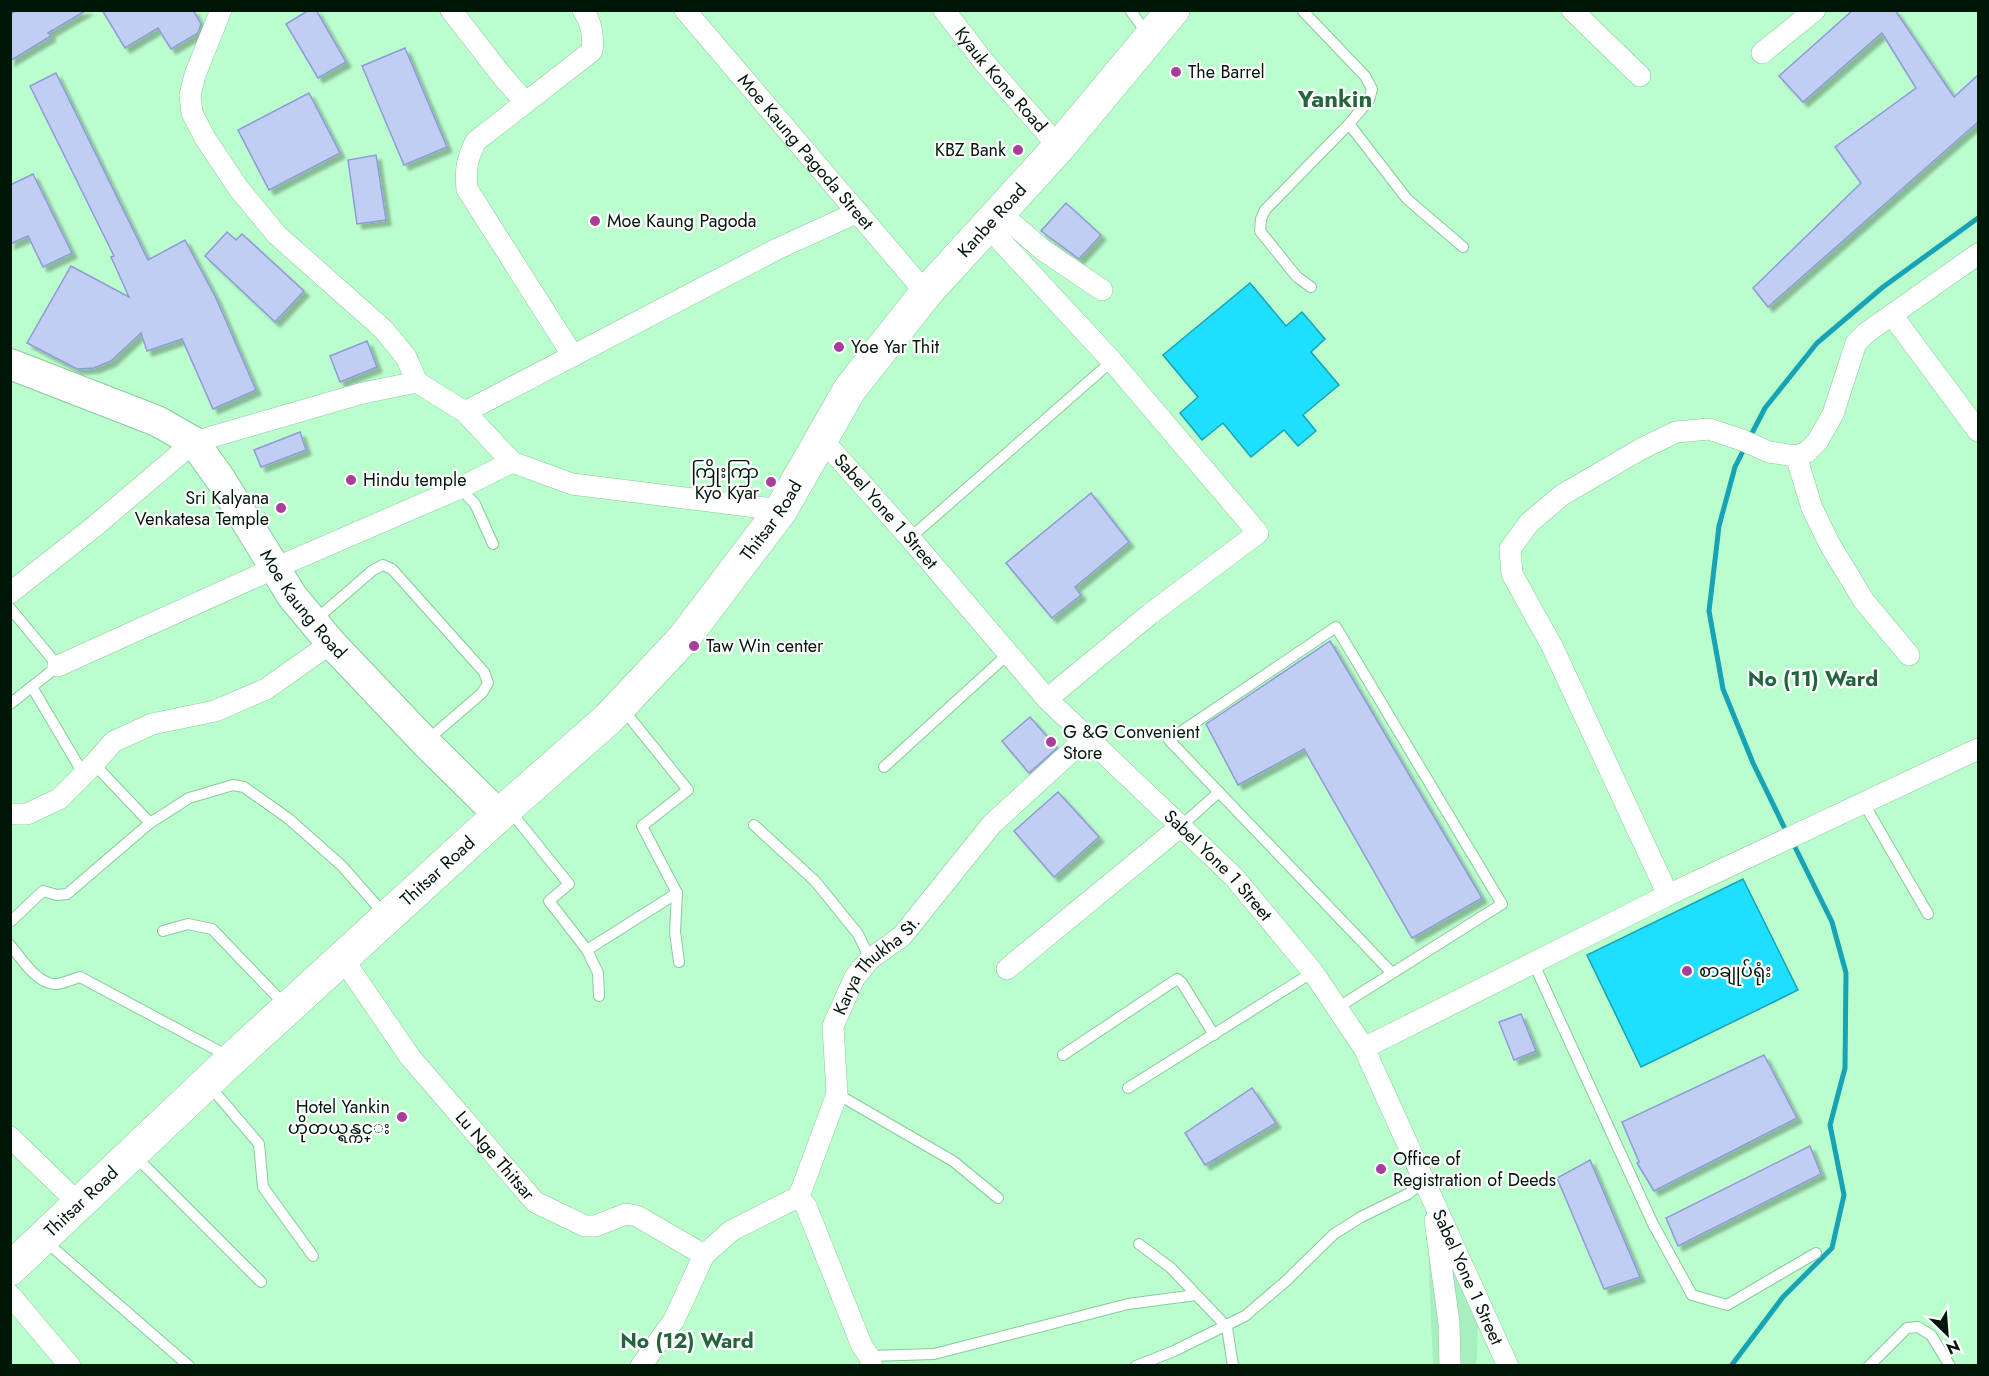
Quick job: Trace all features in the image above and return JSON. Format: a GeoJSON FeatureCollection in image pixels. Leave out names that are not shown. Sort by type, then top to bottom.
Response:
{"type":"FeatureCollection","features":[{"type":"Feature","properties":{"kind":"main road","name":"Kanbe Road"},"geometry":{"type":"LineString","coordinates":[[821,438],[850,389],[926,293],[1059,147],[1173,10]]}},
{"type":"Feature","properties":{"kind":"main road","name":"Moe Kaung Road"},"geometry":{"type":"LineString","coordinates":[[10,364],[157,421],[194,442],[221,480],[292,596],[322,632],[425,742],[503,811]]}},
{"type":"Feature","properties":{"kind":"main road","name":"Thitsar Road"},"geometry":{"type":"LineString","coordinates":[[10,1269],[232,1059],[503,811],[608,719],[684,638],[781,510],[821,438]]}},
{"type":"Feature","properties":{"kind":"street"},"geometry":{"type":"LineString","coordinates":[[221,10],[195,75],[190,95],[192,113],[205,138],[239,189],[277,235],[383,329],[406,357],[417,382],[465,412],[512,462],[572,484],[781,510]]}},
{"type":"Feature","properties":{"kind":"street"},"geometry":{"type":"LineString","coordinates":[[451,10],[525,102]]}},
{"type":"Feature","properties":{"kind":"street"},"geometry":{"type":"LineString","coordinates":[[573,356],[467,189],[466,175],[468,156],[476,141],[592,51],[594,38],[583,10]]}},
{"type":"Feature","properties":{"kind":"street","name":"Moe Kaung Pagoda Street"},"geometry":{"type":"LineString","coordinates":[[685,10],[926,293]]}},
{"type":"Feature","properties":{"kind":"street","name":"Kyauk Kone Road"},"geometry":{"type":"LineString","coordinates":[[944,10],[983,61],[1059,147]]}},
{"type":"Feature","properties":{"kind":"street"},"geometry":{"type":"LineString","coordinates":[[1572,10],[1640,76]]}},
{"type":"Feature","properties":{"kind":"street"},"geometry":{"type":"LineString","coordinates":[[1762,53],[1815,10]]}},
{"type":"Feature","properties":{"kind":"street"},"geometry":{"type":"LineString","coordinates":[[465,412],[777,249],[858,212]]}},
{"type":"Feature","properties":{"kind":"street"},"geometry":{"type":"LineString","coordinates":[[994,219],[1102,290]]}},
{"type":"Feature","properties":{"kind":"street"},"geometry":{"type":"LineString","coordinates":[[994,219],[1258,533],[1150,614],[1047,699]]}},
{"type":"Feature","properties":{"kind":"street"},"geometry":{"type":"LineString","coordinates":[[1668,895],[1551,646],[1512,573],[1510,549],[1529,523],[1563,495],[1641,448],[1676,432],[1709,429],[1769,452],[1796,456],[1807,452],[1817,442],[1833,414],[1856,343],[1866,333],[1978,254]]}},
{"type":"Feature","properties":{"kind":"street"},"geometry":{"type":"LineString","coordinates":[[1892,315],[1978,431]]}},
{"type":"Feature","properties":{"kind":"street"},"geometry":{"type":"LineString","coordinates":[[10,593],[95,526],[194,442],[363,393],[417,382]]}},
{"type":"Feature","properties":{"kind":"street","name":"Sabel Yone 1 Street"},"geometry":{"type":"LineString","coordinates":[[821,438],[910,538],[1007,655],[1047,699],[1234,877],[1313,972],[1364,1048],[1508,1365]]}},
{"type":"Feature","properties":{"kind":"street"},"geometry":{"type":"LineString","coordinates":[[1796,456],[1812,508],[1830,545],[1864,601],[1909,655]]}},
{"type":"Feature","properties":{"kind":"street"},"geometry":{"type":"LineString","coordinates":[[58,666],[460,488],[512,462]]}},
{"type":"Feature","properties":{"kind":"street"},"geometry":{"type":"LineString","coordinates":[[10,814],[27,814],[59,799],[113,742],[152,724],[214,711],[266,689],[322,632]]}},
{"type":"Feature","properties":{"kind":"street","name":"Karya Thukha St."},"geometry":{"type":"LineString","coordinates":[[798,1197],[837,1094],[833,1026],[855,977],[870,959],[902,936],[992,824],[1086,738]]}},
{"type":"Feature","properties":{"kind":"street"},"geometry":{"type":"LineString","coordinates":[[1364,1048],[1668,895],[1978,749]]}},
{"type":"Feature","properties":{"kind":"street"},"geometry":{"type":"LineString","coordinates":[[1007,969],[1181,826]]}},
{"type":"Feature","properties":{"kind":"street","name":"Lu Nge Thitsar"},"geometry":{"type":"LineString","coordinates":[[343,959],[410,1057],[536,1202],[585,1226],[595,1226],[626,1214],[637,1216],[704,1255]]}},
{"type":"Feature","properties":{"kind":"street"},"geometry":{"type":"LineString","coordinates":[[10,1137],[78,1203]]}},
{"type":"Feature","properties":{"kind":"street"},"geometry":{"type":"LineString","coordinates":[[1428,1188],[1449,1323],[1450,1365]]}},
{"type":"Feature","properties":{"kind":"street"},"geometry":{"type":"LineString","coordinates":[[641,1365],[674,1320],[704,1255],[731,1231],[798,1197],[806,1206],[870,1361]]}},
{"type":"Feature","properties":{"kind":"street"},"geometry":{"type":"LineString","coordinates":[[10,1294],[70,1365]]}},
{"type":"Feature","properties":{"kind":"lane"},"geometry":{"type":"LineString","coordinates":[[1130,10],[1150,38]]}},
{"type":"Feature","properties":{"kind":"lane"},"geometry":{"type":"LineString","coordinates":[[1302,10],[1365,76],[1372,89],[1369,100],[1349,124],[1265,210],[1261,219],[1260,231],[1297,277],[1311,287]]}},
{"type":"Feature","properties":{"kind":"lane"},"geometry":{"type":"LineString","coordinates":[[1349,124],[1407,199],[1463,247]]}},
{"type":"Feature","properties":{"kind":"lane"},"geometry":{"type":"LineString","coordinates":[[910,538],[1112,362]]}},
{"type":"Feature","properties":{"kind":"lane"},"geometry":{"type":"LineString","coordinates":[[460,488],[474,504],[493,544]]}},
{"type":"Feature","properties":{"kind":"lane"},"geometry":{"type":"LineString","coordinates":[[322,632],[373,570],[383,565],[392,569],[484,672],[488,683],[482,693],[425,742]]}},
{"type":"Feature","properties":{"kind":"lane"},"geometry":{"type":"LineString","coordinates":[[10,608],[58,666],[10,704]]}},
{"type":"Feature","properties":{"kind":"lane"},"geometry":{"type":"LineString","coordinates":[[1337,1008],[1502,904],[1335,627],[1169,740],[1392,973]]}},
{"type":"Feature","properties":{"kind":"lane"},"geometry":{"type":"LineString","coordinates":[[884,767],[1007,655]]}},
{"type":"Feature","properties":{"kind":"lane"},"geometry":{"type":"LineString","coordinates":[[32,687],[89,769],[150,823]]}},
{"type":"Feature","properties":{"kind":"lane"},"geometry":{"type":"LineString","coordinates":[[620,705],[688,790],[642,826],[677,893],[675,932],[679,962]]}},
{"type":"Feature","properties":{"kind":"lane"},"geometry":{"type":"LineString","coordinates":[[12,916],[44,891],[57,895],[67,894],[150,823],[189,798],[233,784],[244,787],[290,819],[342,866],[387,917]]}},
{"type":"Feature","properties":{"kind":"lane"},"geometry":{"type":"LineString","coordinates":[[1181,826],[1219,792]]}},
{"type":"Feature","properties":{"kind":"lane"},"geometry":{"type":"LineString","coordinates":[[1863,802],[1928,914]]}},
{"type":"Feature","properties":{"kind":"lane"},"geometry":{"type":"LineString","coordinates":[[503,811],[569,885],[549,901],[587,950],[598,973],[599,996]]}},
{"type":"Feature","properties":{"kind":"lane"},"geometry":{"type":"LineString","coordinates":[[753,825],[815,881],[858,934],[870,959]]}},
{"type":"Feature","properties":{"kind":"lane"},"geometry":{"type":"LineString","coordinates":[[587,950],[677,893]]}},
{"type":"Feature","properties":{"kind":"lane"},"geometry":{"type":"LineString","coordinates":[[163,931],[188,924],[212,928],[288,1008]]}},
{"type":"Feature","properties":{"kind":"lane"},"geometry":{"type":"LineString","coordinates":[[10,945],[45,982],[57,984],[80,977],[232,1059]]}},
{"type":"Feature","properties":{"kind":"lane"},"geometry":{"type":"LineString","coordinates":[[1533,962],[1653,1224],[1692,1295],[1727,1305],[1816,1253]]}},
{"type":"Feature","properties":{"kind":"lane"},"geometry":{"type":"LineString","coordinates":[[1128,1088],[1313,972]]}},
{"type":"Feature","properties":{"kind":"lane"},"geometry":{"type":"LineString","coordinates":[[1063,1055],[1177,979],[1182,983],[1214,1035]]}},
{"type":"Feature","properties":{"kind":"lane"},"geometry":{"type":"LineString","coordinates":[[207,1082],[258,1144],[263,1187],[313,1256]]}},
{"type":"Feature","properties":{"kind":"lane"},"geometry":{"type":"LineString","coordinates":[[837,1094],[953,1161],[998,1198]]}},
{"type":"Feature","properties":{"kind":"lane"},"geometry":{"type":"LineString","coordinates":[[131,1153],[261,1282]]}},
{"type":"Feature","properties":{"kind":"lane"},"geometry":{"type":"LineString","coordinates":[[1136,1365],[1227,1327],[1245,1316],[1270,1295],[1334,1234],[1361,1217],[1408,1194],[1428,1188]]}},
{"type":"Feature","properties":{"kind":"lane"},"geometry":{"type":"LineString","coordinates":[[42,1238],[189,1365]]}},
{"type":"Feature","properties":{"kind":"lane"},"geometry":{"type":"LineString","coordinates":[[1139,1244],[1171,1268],[1227,1327],[1233,1365]]}},
{"type":"Feature","properties":{"kind":"lane"},"geometry":{"type":"LineString","coordinates":[[870,1361],[934,1354],[1128,1304],[1196,1295]]}},
{"type":"Feature","properties":{"kind":"lane"},"geometry":{"type":"LineString","coordinates":[[1869,1365],[1907,1328],[1918,1327],[1931,1335],[1950,1365]]}},
{"type":"Feature","properties":{"kind":"lane"},"geometry":{"type":"LineString","coordinates":[[934,1354],[938,1365]]}},
{"type":"Feature","properties":{"kind":"shaded area"},"geometry":{"type":"Polygon","coordinates":[[[1426,1205],[1478,1325],[1475,1365],[1433,1365],[1426,1205]]]}},
{"type":"Feature","properties":{"kind":"water"},"geometry":{"type":"Polygon","coordinates":[[[1250,283],[1286,326],[1302,312],[1325,339],[1311,352],[1339,385],[1303,415],[1316,431],[1298,446],[1284,430],[1251,457],[1223,423],[1202,440],[1180,413],[1198,397],[1163,355],[1250,283]]]}},
{"type":"Feature","properties":{"kind":"water"},"geometry":{"type":"Polygon","coordinates":[[[1743,879],[1798,990],[1641,1067],[1587,955],[1743,879]]]}},
{"type":"Feature","properties":{"kind":"building"},"geometry":{"type":"Polygon","coordinates":[[[17,10],[87,10],[48,33],[51,36],[10,61],[10,15],[17,10]]]}},
{"type":"Feature","properties":{"kind":"building"},"geometry":{"type":"Polygon","coordinates":[[[102,10],[193,10],[201,24],[198,33],[171,49],[158,28],[125,48],[102,10]]]}},
{"type":"Feature","properties":{"kind":"building"},"geometry":{"type":"Polygon","coordinates":[[[309,10],[316,10],[346,62],[318,78],[286,24],[309,10]]]}},
{"type":"Feature","properties":{"kind":"building"},"geometry":{"type":"Polygon","coordinates":[[[1853,10],[1895,10],[1954,97],[1978,75],[1978,122],[1768,307],[1753,288],[1861,183],[1835,147],[1916,88],[1882,33],[1803,102],[1779,76],[1853,10]]]}},
{"type":"Feature","properties":{"kind":"building"},"geometry":{"type":"Polygon","coordinates":[[[405,48],[447,147],[404,165],[362,66],[405,48]]]}},
{"type":"Feature","properties":{"kind":"building"},"geometry":{"type":"Polygon","coordinates":[[[56,73],[148,260],[185,240],[216,298],[256,390],[213,409],[182,339],[147,351],[141,333],[111,361],[94,368],[77,369],[27,343],[71,266],[129,297],[111,257],[114,256],[30,86],[56,73]]]}},
{"type":"Feature","properties":{"kind":"building"},"geometry":{"type":"Polygon","coordinates":[[[309,93],[340,153],[269,190],[238,130],[309,93]]]}},
{"type":"Feature","properties":{"kind":"building"},"geometry":{"type":"Polygon","coordinates":[[[376,155],[386,220],[357,224],[348,160],[376,155]]]}},
{"type":"Feature","properties":{"kind":"building"},"geometry":{"type":"Polygon","coordinates":[[[33,174],[72,253],[43,267],[28,236],[10,244],[10,185],[33,174]]]}},
{"type":"Feature","properties":{"kind":"building"},"geometry":{"type":"Polygon","coordinates":[[[1066,203],[1101,235],[1079,259],[1041,231],[1066,203]]]}},
{"type":"Feature","properties":{"kind":"building"},"geometry":{"type":"Polygon","coordinates":[[[227,232],[236,240],[242,234],[304,291],[275,322],[205,256],[227,232]]]}},
{"type":"Feature","properties":{"kind":"building"},"geometry":{"type":"Polygon","coordinates":[[[367,341],[377,367],[340,382],[330,356],[367,341]]]}},
{"type":"Feature","properties":{"kind":"building"},"geometry":{"type":"Polygon","coordinates":[[[300,432],[306,450],[261,467],[254,450],[300,432]]]}},
{"type":"Feature","properties":{"kind":"building"},"geometry":{"type":"Polygon","coordinates":[[[1091,493],[1129,542],[1075,587],[1081,595],[1052,618],[1006,563],[1091,493]]]}},
{"type":"Feature","properties":{"kind":"building"},"geometry":{"type":"Polygon","coordinates":[[[1330,641],[1482,898],[1412,938],[1304,749],[1238,785],[1206,724],[1330,641]]]}},
{"type":"Feature","properties":{"kind":"building"},"geometry":{"type":"Polygon","coordinates":[[[1030,717],[1057,748],[1029,773],[1002,741],[1030,717]]]}},
{"type":"Feature","properties":{"kind":"building"},"geometry":{"type":"Polygon","coordinates":[[[1058,792],[1099,837],[1054,877],[1014,831],[1058,792]]]}},
{"type":"Feature","properties":{"kind":"building"},"geometry":{"type":"Polygon","coordinates":[[[1521,1014],[1536,1051],[1514,1060],[1499,1022],[1521,1014]]]}},
{"type":"Feature","properties":{"kind":"building"},"geometry":{"type":"Polygon","coordinates":[[[1764,1055],[1797,1118],[1654,1191],[1637,1163],[1639,1162],[1622,1122],[1764,1055]]]}},
{"type":"Feature","properties":{"kind":"building"},"geometry":{"type":"Polygon","coordinates":[[[1252,1088],[1276,1123],[1205,1165],[1185,1133],[1252,1088]]]}},
{"type":"Feature","properties":{"kind":"building"},"geometry":{"type":"Polygon","coordinates":[[[1810,1146],[1821,1174],[1678,1246],[1666,1218],[1810,1146]]]}},
{"type":"Feature","properties":{"kind":"building"},"geometry":{"type":"Polygon","coordinates":[[[1590,1160],[1640,1277],[1604,1289],[1557,1178],[1590,1160]]]}},
{"type":"Feature","properties":{"kind":"waterway"},"geometry":{"type":"LineString","coordinates":[[1749,439],[1765,408],[1817,343],[1883,287],[1978,218]]}},
{"type":"Feature","properties":{"kind":"waterway"},"geometry":{"type":"LineString","coordinates":[[1745,447],[1735,467],[1719,526],[1709,611],[1723,689],[1753,763],[1788,835]]}},
{"type":"Feature","properties":{"kind":"waterway"},"geometry":{"type":"LineString","coordinates":[[1731,1366],[1783,1297],[1832,1248],[1844,1195],[1830,1125],[1845,1068],[1846,973],[1832,922],[1793,843]]}},
{"type":"Feature","properties":{"kind":"place","name":"The Barrel"},"geometry":{"type":"Point","coordinates":[1176,72]}},
{"type":"Feature","properties":{"kind":"place","name":"KBZ Bank"},"geometry":{"type":"Point","coordinates":[1018,150]}},
{"type":"Feature","properties":{"kind":"place","name":"Moe Kaung Pagoda"},"geometry":{"type":"Point","coordinates":[595,221]}},
{"type":"Feature","properties":{"kind":"place","name":"Yoe Yar Thit"},"geometry":{"type":"Point","coordinates":[839,347]}},
{"type":"Feature","properties":{"kind":"place","name":"Hindu temple"},"geometry":{"type":"Point","coordinates":[351,480]}},
{"type":"Feature","properties":{"kind":"place","name":"ကြိုးကြာ Kyo Kyar"},"geometry":{"type":"Point","coordinates":[771,482]}},
{"type":"Feature","properties":{"kind":"place","name":"Sri Kalyana Venkatesa Temple"},"geometry":{"type":"Point","coordinates":[281,508]}},
{"type":"Feature","properties":{"kind":"place","name":"Taw Win center"},"geometry":{"type":"Point","coordinates":[694,646]}},
{"type":"Feature","properties":{"kind":"place","name":"G &G Convenient Store"},"geometry":{"type":"Point","coordinates":[1051,742]}},
{"type":"Feature","properties":{"kind":"place","name":"စာချုပ်ရုံး"},"geometry":{"type":"Point","coordinates":[1687,971]}},
{"type":"Feature","properties":{"kind":"place","name":"Hotel Yankin ဟိုတယ္ရန္ကင္း"},"geometry":{"type":"Point","coordinates":[402,1117]}},
{"type":"Feature","properties":{"kind":"place","name":"Office of Registration of Deeds"},"geometry":{"type":"Point","coordinates":[1381,1169]}},
{"type":"Feature","properties":{"kind":"district","name":"Yankin"},"geometry":{"type":"Point","coordinates":[1335,98]}},
{"type":"Feature","properties":{"kind":"district","name":"No (11) Ward"},"geometry":{"type":"Point","coordinates":[1813,679]}},
{"type":"Feature","properties":{"kind":"district","name":"No (12) Ward"},"geometry":{"type":"Point","coordinates":[687,1341]}}]}
